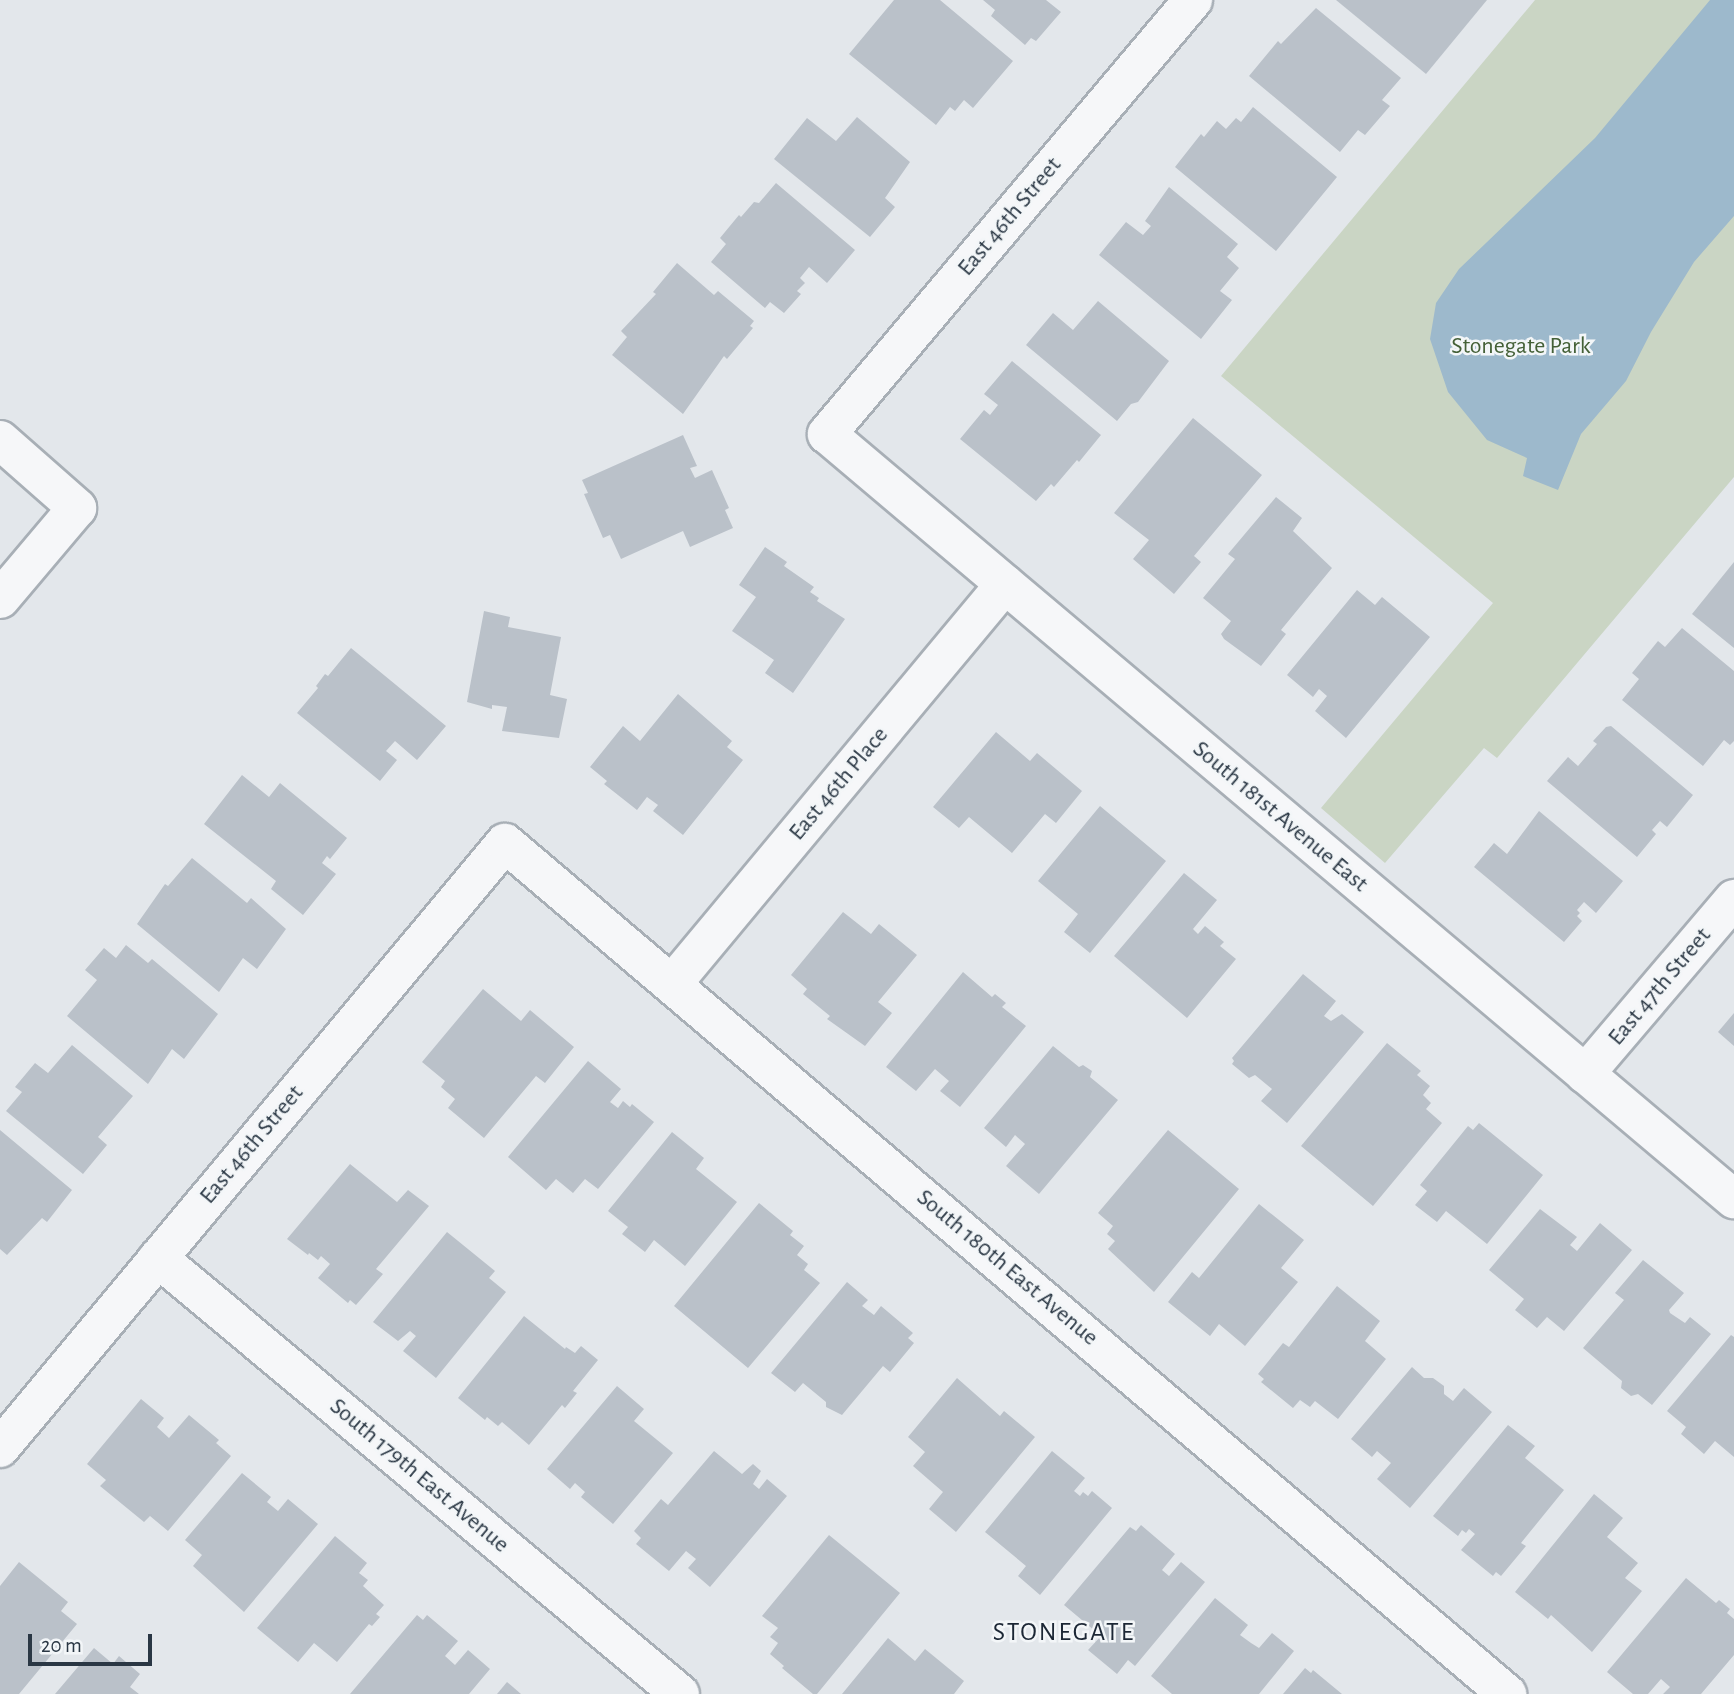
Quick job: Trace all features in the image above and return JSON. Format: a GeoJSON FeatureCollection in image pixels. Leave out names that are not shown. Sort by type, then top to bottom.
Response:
{"type":"FeatureCollection","features":[{"type":"Feature","properties":{"kind":"street","name":"East 46th Street"},"geometry":{"type":"LineString","coordinates":[[827,434],[1193,0]]}},
{"type":"Feature","properties":{"kind":"street","name":"South 181st Avenue East"},"geometry":{"type":"LineString","coordinates":[[827,434],[1734,1199]]}},
{"type":"Feature","properties":{"kind":"street"},"geometry":{"type":"LineString","coordinates":[[0,440],[77,508],[0,599]]}},
{"type":"Feature","properties":{"kind":"street","name":"East 46th Place"},"geometry":{"type":"LineString","coordinates":[[673,983],[1005,584]]}},
{"type":"Feature","properties":{"kind":"street","name":"East 46th Street"},"geometry":{"type":"LineString","coordinates":[[0,1448],[505,843]]}},
{"type":"Feature","properties":{"kind":"street","name":"South 180th East Avenue"},"geometry":{"type":"LineString","coordinates":[[505,843],[1507,1694]]}},
{"type":"Feature","properties":{"kind":"street","name":"East 47th Street"},"geometry":{"type":"LineString","coordinates":[[1585,1074],[1734,899]]}},
{"type":"Feature","properties":{"kind":"street","name":"South 179th East Avenue"},"geometry":{"type":"LineString","coordinates":[[158,1258],[680,1694]]}},
{"type":"Feature","properties":{"kind":"green space","name":"Stonegate Park"},"geometry":{"type":"Polygon","coordinates":[[[1535,0],[1734,0],[1734,477],[1497,758],[1484,748],[1385,863],[1321,808],[1493,603],[1221,376],[1535,0]]]}},
{"type":"Feature","properties":{"kind":"water"},"geometry":{"type":"Polygon","coordinates":[[[1710,0],[1734,0],[1734,216],[1694,262],[1651,332],[1626,381],[1581,434],[1558,490],[1523,476],[1527,458],[1487,440],[1448,392],[1430,339],[1436,303],[1459,269],[1595,138],[1710,0]]]}},
{"type":"Feature","properties":{"kind":"building"},"geometry":{"type":"Polygon","coordinates":[[[894,0],[940,0],[1013,61],[973,108],[964,100],[955,111],[950,107],[936,125],[849,54],[894,0]]]}},
{"type":"Feature","properties":{"kind":"building"},"geometry":{"type":"Polygon","coordinates":[[[983,0],[1046,0],[1061,12],[1036,41],[1031,38],[1025,45],[991,16],[995,10],[983,0]]]}},
{"type":"Feature","properties":{"kind":"building"},"geometry":{"type":"Polygon","coordinates":[[[1336,0],[1487,0],[1426,74],[1336,0]]]}},
{"type":"Feature","properties":{"kind":"building"},"geometry":{"type":"Polygon","coordinates":[[[1316,8],[1401,78],[1382,100],[1390,106],[1365,135],[1358,130],[1340,152],[1249,76],[1278,41],[1281,44],[1316,8]]]}},
{"type":"Feature","properties":{"kind":"building"},"geometry":{"type":"Polygon","coordinates":[[[1253,107],[1337,177],[1276,251],[1175,167],[1201,134],[1204,137],[1217,121],[1226,129],[1236,118],[1241,122],[1253,107]]]}},
{"type":"Feature","properties":{"kind":"building"},"geometry":{"type":"Polygon","coordinates":[[[857,117],[910,162],[885,198],[895,207],[870,237],[774,159],[807,118],[836,141],[857,117]]]}},
{"type":"Feature","properties":{"kind":"building"},"geometry":{"type":"Polygon","coordinates":[[[776,183],[855,250],[827,283],[809,267],[800,278],[805,283],[797,291],[801,294],[784,313],[770,302],[765,308],[711,262],[726,244],[720,238],[739,215],[741,217],[754,202],[759,203],[776,183]]]}},
{"type":"Feature","properties":{"kind":"building"},"geometry":{"type":"Polygon","coordinates":[[[1169,187],[1238,244],[1227,257],[1239,268],[1220,291],[1232,300],[1201,339],[1099,255],[1126,222],[1143,235],[1151,226],[1145,221],[1169,187]]]}},
{"type":"Feature","properties":{"kind":"building"},"geometry":{"type":"Polygon","coordinates":[[[677,263],[714,295],[718,291],[754,321],[750,326],[753,328],[727,359],[724,356],[683,414],[612,355],[627,337],[621,331],[656,294],[653,292],[677,263]]]}},
{"type":"Feature","properties":{"kind":"building"},"geometry":{"type":"Polygon","coordinates":[[[1098,301],[1169,361],[1138,402],[1131,404],[1117,421],[1026,345],[1053,313],[1073,330],[1098,301]]]}},
{"type":"Feature","properties":{"kind":"building"},"geometry":{"type":"Polygon","coordinates":[[[1012,361],[1101,435],[1079,462],[1077,460],[1054,487],[1051,484],[1036,501],[960,439],[984,410],[990,415],[998,405],[984,394],[1012,361]]]}},
{"type":"Feature","properties":{"kind":"building"},"geometry":{"type":"Polygon","coordinates":[[[1193,418],[1262,475],[1194,556],[1201,562],[1174,594],[1133,559],[1149,540],[1114,513],[1193,418]]]}},
{"type":"Feature","properties":{"kind":"building"},"geometry":{"type":"Polygon","coordinates":[[[683,435],[697,466],[690,468],[695,478],[712,470],[729,508],[725,510],[733,528],[690,547],[683,531],[621,559],[610,535],[603,538],[584,494],[588,493],[582,480],[683,435]]]}},
{"type":"Feature","properties":{"kind":"building"},"geometry":{"type":"Polygon","coordinates":[[[1276,497],[1302,518],[1293,531],[1332,568],[1281,630],[1286,634],[1261,666],[1224,639],[1221,634],[1231,621],[1203,598],[1235,559],[1228,554],[1276,497]]]}},
{"type":"Feature","properties":{"kind":"building"},"geometry":{"type":"Polygon","coordinates":[[[765,547],[787,562],[784,566],[814,587],[810,592],[819,598],[817,601],[845,619],[793,693],[765,673],[774,660],[732,631],[756,597],[739,585],[765,547]]]}},
{"type":"Feature","properties":{"kind":"building"},"geometry":{"type":"Polygon","coordinates":[[[1734,562],[1734,648],[1692,614],[1734,562]]]}},
{"type":"Feature","properties":{"kind":"building"},"geometry":{"type":"Polygon","coordinates":[[[1357,590],[1375,605],[1382,597],[1430,637],[1346,738],[1315,711],[1327,696],[1319,689],[1313,697],[1287,675],[1357,590]]]}},
{"type":"Feature","properties":{"kind":"building"},"geometry":{"type":"Polygon","coordinates":[[[484,611],[510,617],[508,627],[561,637],[550,695],[567,699],[559,738],[502,731],[507,707],[492,705],[492,709],[467,702],[484,611]]]}},
{"type":"Feature","properties":{"kind":"building"},"geometry":{"type":"Polygon","coordinates":[[[1682,628],[1734,671],[1734,741],[1730,745],[1724,740],[1703,766],[1622,700],[1639,679],[1632,673],[1658,641],[1665,647],[1682,628]]]}},
{"type":"Feature","properties":{"kind":"building"},"geometry":{"type":"Polygon","coordinates":[[[351,648],[446,726],[417,760],[395,741],[386,751],[397,760],[380,781],[297,713],[318,688],[316,686],[325,674],[328,676],[351,648]]]}},
{"type":"Feature","properties":{"kind":"building"},"geometry":{"type":"Polygon","coordinates":[[[678,694],[732,741],[727,747],[743,760],[683,835],[653,811],[658,805],[647,797],[637,810],[604,784],[607,781],[590,767],[623,726],[640,741],[678,694]]]}},
{"type":"Feature","properties":{"kind":"building"},"geometry":{"type":"Polygon","coordinates":[[[1611,726],[1693,795],[1667,827],[1660,821],[1652,830],[1656,834],[1637,857],[1547,781],[1568,757],[1578,766],[1597,744],[1593,741],[1606,727],[1611,726]]]}},
{"type":"Feature","properties":{"kind":"building"},"geometry":{"type":"Polygon","coordinates":[[[996,732],[1030,761],[1037,753],[1082,791],[1056,823],[1045,814],[1012,853],[969,817],[959,828],[933,807],[996,732]]]}},
{"type":"Feature","properties":{"kind":"building"},"geometry":{"type":"Polygon","coordinates":[[[242,775],[269,797],[280,783],[347,838],[330,859],[327,856],[322,863],[336,874],[303,915],[271,889],[276,881],[204,824],[242,775]]]}},
{"type":"Feature","properties":{"kind":"building"},"geometry":{"type":"Polygon","coordinates":[[[1100,806],[1166,861],[1090,953],[1064,932],[1078,914],[1038,881],[1100,806]]]}},
{"type":"Feature","properties":{"kind":"building"},"geometry":{"type":"Polygon","coordinates":[[[1539,811],[1623,881],[1596,913],[1584,902],[1577,910],[1580,913],[1577,916],[1582,921],[1564,942],[1474,867],[1494,843],[1507,854],[1539,811]]]}},
{"type":"Feature","properties":{"kind":"building"},"geometry":{"type":"Polygon","coordinates":[[[192,858],[247,903],[251,898],[286,929],[257,969],[243,958],[219,992],[137,924],[165,884],[168,886],[192,858]]]}},
{"type":"Feature","properties":{"kind":"building"},"geometry":{"type":"Polygon","coordinates":[[[1184,873],[1217,900],[1193,929],[1198,934],[1205,926],[1224,942],[1220,946],[1236,959],[1187,1018],[1114,956],[1184,873]]]}},
{"type":"Feature","properties":{"kind":"building"},"geometry":{"type":"Polygon","coordinates":[[[843,912],[871,934],[879,924],[917,955],[878,1002],[892,1013],[865,1046],[827,1019],[830,1016],[803,994],[807,989],[791,975],[843,912]]]}},
{"type":"Feature","properties":{"kind":"building"},"geometry":{"type":"Polygon","coordinates":[[[126,945],[148,963],[152,959],[218,1014],[184,1059],[172,1049],[148,1084],[67,1016],[97,980],[85,970],[104,948],[116,958],[126,945]]]}},
{"type":"Feature","properties":{"kind":"building"},"geometry":{"type":"Polygon","coordinates":[[[963,972],[992,997],[995,994],[1006,1003],[1002,1007],[1026,1026],[960,1107],[940,1091],[949,1081],[935,1069],[916,1091],[886,1067],[963,972]]]}},
{"type":"Feature","properties":{"kind":"building"},"geometry":{"type":"Polygon","coordinates":[[[1303,974],[1336,1001],[1324,1016],[1331,1021],[1342,1014],[1364,1032],[1287,1123],[1261,1101],[1272,1089],[1255,1075],[1249,1078],[1232,1064],[1232,1058],[1303,974]]]}},
{"type":"Feature","properties":{"kind":"building"},"geometry":{"type":"Polygon","coordinates":[[[483,989],[521,1021],[530,1010],[574,1047],[545,1083],[536,1076],[484,1138],[448,1108],[455,1099],[441,1087],[445,1081],[422,1062],[483,989]]]}},
{"type":"Feature","properties":{"kind":"building"},"geometry":{"type":"Polygon","coordinates":[[[1734,1013],[1734,1046],[1718,1032],[1734,1013]]]}},
{"type":"Feature","properties":{"kind":"building"},"geometry":{"type":"Polygon","coordinates":[[[1387,1043],[1421,1071],[1417,1075],[1430,1086],[1423,1095],[1431,1103],[1426,1109],[1442,1123],[1373,1206],[1301,1146],[1387,1043]]]}},
{"type":"Feature","properties":{"kind":"building"},"geometry":{"type":"Polygon","coordinates":[[[72,1045],[133,1096],[98,1137],[107,1145],[83,1174],[6,1111],[22,1092],[15,1087],[35,1063],[48,1073],[72,1045]]]}},
{"type":"Feature","properties":{"kind":"building"},"geometry":{"type":"Polygon","coordinates":[[[1053,1046],[1079,1067],[1083,1065],[1092,1071],[1090,1077],[1118,1100],[1039,1194],[1006,1166],[1025,1144],[1015,1135],[1006,1147],[984,1128],[1053,1046]]]}},
{"type":"Feature","properties":{"kind":"building"},"geometry":{"type":"Polygon","coordinates":[[[588,1061],[621,1089],[610,1102],[618,1108],[623,1101],[630,1107],[632,1104],[654,1122],[598,1189],[585,1179],[573,1193],[556,1179],[546,1190],[508,1157],[588,1061]]]}},
{"type":"Feature","properties":{"kind":"building"},"geometry":{"type":"Polygon","coordinates":[[[1479,1123],[1543,1175],[1487,1244],[1446,1211],[1437,1222],[1415,1205],[1427,1191],[1420,1185],[1468,1126],[1473,1130],[1479,1123]]]}},
{"type":"Feature","properties":{"kind":"building"},"geometry":{"type":"Polygon","coordinates":[[[0,1130],[72,1190],[47,1222],[42,1218],[7,1255],[0,1249],[0,1130]]]}},
{"type":"Feature","properties":{"kind":"building"},"geometry":{"type":"Polygon","coordinates":[[[1168,1130],[1239,1189],[1154,1292],[1108,1249],[1115,1241],[1107,1234],[1113,1226],[1098,1213],[1168,1130]]]}},
{"type":"Feature","properties":{"kind":"building"},"geometry":{"type":"Polygon","coordinates":[[[672,1132],[704,1158],[696,1169],[737,1202],[685,1266],[654,1240],[645,1252],[622,1234],[628,1227],[608,1211],[672,1132]]]}},
{"type":"Feature","properties":{"kind":"building"},"geometry":{"type":"Polygon","coordinates":[[[350,1164],[397,1202],[408,1190],[429,1206],[376,1269],[383,1274],[356,1305],[350,1300],[348,1303],[318,1278],[330,1264],[321,1256],[318,1260],[309,1253],[308,1255],[287,1239],[350,1164]]]}},
{"type":"Feature","properties":{"kind":"building"},"geometry":{"type":"Polygon","coordinates":[[[759,1203],[793,1231],[790,1235],[804,1246],[797,1255],[808,1264],[804,1270],[820,1283],[748,1368],[674,1306],[759,1203]]]}},
{"type":"Feature","properties":{"kind":"building"},"geometry":{"type":"Polygon","coordinates":[[[1259,1204],[1304,1240],[1281,1268],[1298,1282],[1245,1346],[1219,1324],[1210,1336],[1168,1302],[1192,1272],[1199,1278],[1259,1204]]]}},
{"type":"Feature","properties":{"kind":"building"},"geometry":{"type":"Polygon","coordinates":[[[1540,1209],[1577,1237],[1570,1245],[1577,1251],[1600,1223],[1632,1250],[1564,1331],[1547,1317],[1537,1328],[1515,1310],[1524,1299],[1489,1270],[1540,1209]]]}},
{"type":"Feature","properties":{"kind":"building"},"geometry":{"type":"Polygon","coordinates":[[[447,1232],[495,1271],[489,1278],[506,1292],[436,1378],[403,1351],[416,1336],[410,1331],[398,1341],[373,1322],[447,1232]]]}},
{"type":"Feature","properties":{"kind":"building"},"geometry":{"type":"Polygon","coordinates":[[[1643,1260],[1684,1293],[1669,1310],[1670,1313],[1685,1323],[1690,1317],[1711,1334],[1652,1405],[1638,1394],[1631,1396],[1621,1388],[1622,1381],[1583,1348],[1624,1300],[1615,1293],[1643,1260]]]}},
{"type":"Feature","properties":{"kind":"building"},"geometry":{"type":"Polygon","coordinates":[[[847,1282],[868,1300],[862,1306],[874,1315],[881,1306],[913,1333],[908,1338],[914,1343],[890,1372],[883,1366],[842,1415],[826,1407],[826,1402],[803,1383],[795,1392],[771,1373],[847,1282]]]}},
{"type":"Feature","properties":{"kind":"building"},"geometry":{"type":"Polygon","coordinates":[[[1337,1286],[1380,1321],[1365,1341],[1386,1359],[1338,1419],[1315,1401],[1310,1407],[1300,1400],[1293,1408],[1261,1382],[1264,1379],[1258,1374],[1283,1343],[1289,1347],[1337,1286]]]}},
{"type":"Feature","properties":{"kind":"building"},"geometry":{"type":"Polygon","coordinates":[[[524,1316],[565,1349],[566,1347],[575,1353],[581,1346],[598,1360],[573,1391],[577,1393],[565,1408],[562,1405],[529,1445],[502,1422],[498,1426],[487,1417],[485,1420],[458,1398],[524,1316]]]}},
{"type":"Feature","properties":{"kind":"building"},"geometry":{"type":"Polygon","coordinates":[[[1731,1335],[1734,1337],[1734,1457],[1715,1441],[1704,1454],[1681,1434],[1686,1427],[1667,1411],[1731,1335]]]}},
{"type":"Feature","properties":{"kind":"building"},"geometry":{"type":"Polygon","coordinates":[[[1412,1367],[1424,1378],[1433,1378],[1444,1386],[1444,1394],[1453,1401],[1464,1388],[1492,1412],[1410,1508],[1377,1479],[1391,1463],[1377,1451],[1372,1457],[1351,1439],[1412,1367]]]}},
{"type":"Feature","properties":{"kind":"building"},"geometry":{"type":"Polygon","coordinates":[[[957,1378],[1000,1416],[1004,1411],[1035,1437],[956,1532],[929,1509],[943,1492],[913,1466],[925,1452],[908,1437],[957,1378]]]}},
{"type":"Feature","properties":{"kind":"building"},"geometry":{"type":"Polygon","coordinates":[[[617,1386],[644,1409],[634,1421],[673,1453],[613,1524],[581,1497],[585,1492],[575,1483],[570,1489],[547,1469],[617,1386]]]}},
{"type":"Feature","properties":{"kind":"building"},"geometry":{"type":"Polygon","coordinates":[[[141,1399],[164,1418],[157,1427],[169,1438],[189,1415],[219,1440],[216,1443],[231,1456],[168,1531],[150,1516],[144,1522],[100,1486],[106,1480],[87,1464],[141,1399]]]}},
{"type":"Feature","properties":{"kind":"building"},"geometry":{"type":"Polygon","coordinates":[[[1508,1425],[1535,1446],[1525,1458],[1564,1490],[1521,1543],[1526,1546],[1501,1576],[1496,1572],[1493,1576],[1461,1550],[1475,1534],[1469,1529],[1466,1533],[1462,1530],[1458,1536],[1433,1516],[1508,1425]]]}},
{"type":"Feature","properties":{"kind":"building"},"geometry":{"type":"Polygon","coordinates":[[[714,1451],[742,1474],[753,1464],[761,1471],[753,1484],[759,1489],[767,1479],[787,1496],[710,1587],[688,1568],[696,1559],[686,1551],[669,1571],[636,1544],[641,1538],[634,1531],[661,1499],[668,1505],[714,1451]]]}},
{"type":"Feature","properties":{"kind":"building"},"geometry":{"type":"Polygon","coordinates":[[[1052,1451],[1085,1478],[1074,1491],[1080,1496],[1083,1492],[1088,1496],[1092,1491],[1112,1508],[1040,1595],[1018,1576],[1026,1566],[985,1532],[1052,1451]]]}},
{"type":"Feature","properties":{"kind":"building"},"geometry":{"type":"Polygon","coordinates":[[[242,1473],[271,1497],[267,1502],[278,1511],[288,1499],[318,1524],[244,1612],[193,1566],[202,1555],[185,1540],[242,1473]]]}},
{"type":"Feature","properties":{"kind":"building"},"geometry":{"type":"Polygon","coordinates":[[[1594,1494],[1623,1518],[1607,1537],[1638,1563],[1625,1578],[1642,1591],[1592,1652],[1551,1615],[1548,1619],[1515,1592],[1594,1494]]]}},
{"type":"Feature","properties":{"kind":"building"},"geometry":{"type":"Polygon","coordinates":[[[1141,1525],[1175,1554],[1162,1570],[1169,1576],[1181,1562],[1205,1582],[1135,1666],[1128,1660],[1117,1674],[1088,1650],[1101,1636],[1064,1605],[1130,1527],[1136,1531],[1141,1525]]]}},
{"type":"Feature","properties":{"kind":"building"},"geometry":{"type":"Polygon","coordinates":[[[829,1535],[900,1593],[817,1694],[813,1694],[770,1654],[778,1643],[770,1637],[778,1628],[762,1616],[829,1535]]]}},
{"type":"Feature","properties":{"kind":"building"},"geometry":{"type":"Polygon","coordinates":[[[335,1536],[367,1563],[359,1573],[368,1580],[363,1586],[384,1605],[376,1614],[380,1617],[372,1626],[369,1624],[337,1662],[314,1643],[298,1662],[257,1628],[335,1536]]]}},
{"type":"Feature","properties":{"kind":"building"},"geometry":{"type":"Polygon","coordinates":[[[19,1562],[68,1602],[61,1611],[77,1624],[19,1694],[0,1694],[0,1586],[19,1562]]]}},
{"type":"Feature","properties":{"kind":"building"},"geometry":{"type":"Polygon","coordinates":[[[1686,1578],[1716,1603],[1719,1600],[1730,1609],[1727,1613],[1734,1619],[1734,1655],[1701,1694],[1663,1694],[1670,1687],[1661,1679],[1648,1694],[1633,1694],[1607,1672],[1686,1578]]]}},
{"type":"Feature","properties":{"kind":"building"},"geometry":{"type":"Polygon","coordinates":[[[1215,1598],[1248,1625],[1240,1635],[1251,1643],[1259,1648],[1272,1633],[1294,1651],[1259,1694],[1172,1694],[1151,1676],[1215,1598]]]}},
{"type":"Feature","properties":{"kind":"building"},"geometry":{"type":"Polygon","coordinates":[[[417,1615],[423,1620],[427,1615],[458,1641],[445,1656],[455,1665],[468,1650],[490,1669],[469,1694],[350,1694],[417,1615]]]}},
{"type":"Feature","properties":{"kind":"building"},"geometry":{"type":"Polygon","coordinates":[[[888,1638],[915,1661],[925,1649],[964,1681],[954,1694],[842,1694],[888,1638]]]}},
{"type":"Feature","properties":{"kind":"building"},"geometry":{"type":"Polygon","coordinates":[[[94,1648],[113,1664],[119,1656],[140,1674],[130,1687],[139,1694],[55,1694],[94,1648]]]}},
{"type":"Feature","properties":{"kind":"building"},"geometry":{"type":"Polygon","coordinates":[[[1305,1668],[1311,1673],[1313,1670],[1342,1694],[1283,1694],[1305,1668]]]}},
{"type":"Feature","properties":{"kind":"building"},"geometry":{"type":"Polygon","coordinates":[[[507,1682],[521,1694],[497,1694],[507,1682]]]}},
{"type":"Feature","properties":{"kind":"district","name":"STONEGATE"},"geometry":{"type":"Point","coordinates":[1064,1633]}}]}
